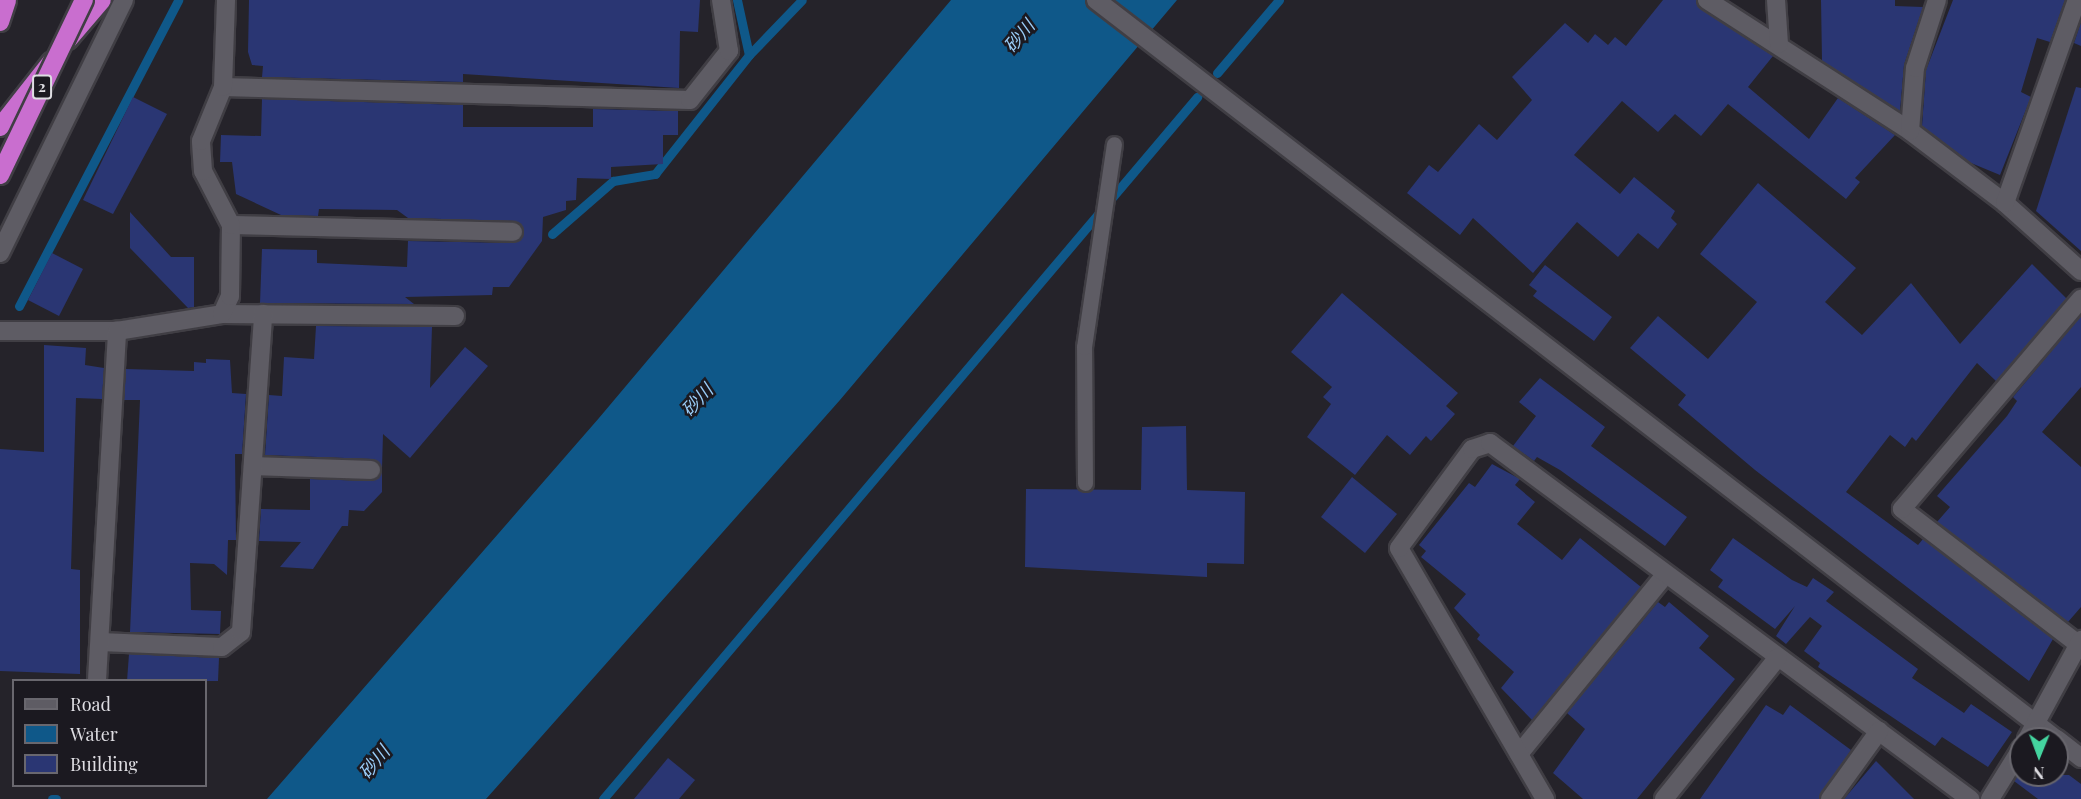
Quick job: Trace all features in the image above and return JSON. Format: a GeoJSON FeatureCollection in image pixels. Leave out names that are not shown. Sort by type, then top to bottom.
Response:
{"type":"FeatureCollection","features":[{"type":"Feature","properties":{"kind":"highway"},"geometry":{"type":"LineString","coordinates":[[0,22],[7,0]]}},
{"type":"Feature","properties":{"kind":"highway","name":"2"},"geometry":{"type":"LineString","coordinates":[[0,175],[84,0]]}},
{"type":"Feature","properties":{"kind":"highway"},"geometry":{"type":"LineString","coordinates":[[0,127],[102,0]]}},
{"type":"Feature","properties":{"kind":"street"},"geometry":{"type":"LineString","coordinates":[[0,253],[124,0]]}},
{"type":"Feature","properties":{"kind":"street"},"geometry":{"type":"LineString","coordinates":[[222,314],[230,296],[231,225],[203,161],[201,141],[223,87],[226,0]]}},
{"type":"Feature","properties":{"kind":"street"},"geometry":{"type":"LineString","coordinates":[[223,87],[690,100],[729,51],[721,0]]}},
{"type":"Feature","properties":{"kind":"street"},"geometry":{"type":"LineString","coordinates":[[1096,0],[2027,727]]}},
{"type":"Feature","properties":{"kind":"street"},"geometry":{"type":"LineString","coordinates":[[1707,0],[1779,44],[1832,85],[1910,131],[2005,203],[2081,271]]}},
{"type":"Feature","properties":{"kind":"street"},"geometry":{"type":"LineString","coordinates":[[1776,0],[1779,44]]}},
{"type":"Feature","properties":{"kind":"street"},"geometry":{"type":"LineString","coordinates":[[1910,131],[1915,68],[1937,0]]}},
{"type":"Feature","properties":{"kind":"street"},"geometry":{"type":"LineString","coordinates":[[2005,203],[2077,0]]}},
{"type":"Feature","properties":{"kind":"street"},"geometry":{"type":"LineString","coordinates":[[231,225],[513,232]]}},
{"type":"Feature","properties":{"kind":"street"},"geometry":{"type":"LineString","coordinates":[[2034,727],[2079,642],[1902,509],[2081,298]]}},
{"type":"Feature","properties":{"kind":"street"},"geometry":{"type":"LineString","coordinates":[[0,331],[117,331],[222,314],[455,316]]}},
{"type":"Feature","properties":{"kind":"street"},"geometry":{"type":"LineString","coordinates":[[100,642],[222,647],[241,632],[263,314]]}},
{"type":"Feature","properties":{"kind":"street"},"geometry":{"type":"LineString","coordinates":[[98,679],[117,331]]}},
{"type":"Feature","properties":{"kind":"street"},"geometry":{"type":"LineString","coordinates":[[1545,799],[1399,548],[1472,449],[1490,443],[1970,799]]}},
{"type":"Feature","properties":{"kind":"street"},"geometry":{"type":"LineString","coordinates":[[253,466],[371,470]]}},
{"type":"Feature","properties":{"kind":"street"},"geometry":{"type":"LineString","coordinates":[[1519,754],[1666,574]]}},
{"type":"Feature","properties":{"kind":"street"},"geometry":{"type":"LineString","coordinates":[[1664,799],[1778,657]]}},
{"type":"Feature","properties":{"kind":"street"},"geometry":{"type":"LineString","coordinates":[[1830,799],[1879,731]]}},
{"type":"Feature","properties":{"kind":"street"},"geometry":{"type":"LineString","coordinates":[[2069,748],[2081,758]]}},
{"type":"Feature","properties":{"kind":"street"},"geometry":{"type":"LineString","coordinates":[[1990,799],[2009,768]]}},
{"type":"Feature","properties":{"kind":"lane"},"geometry":{"type":"LineString","coordinates":[[1084,483],[1084,347],[1114,144]]}},
{"type":"Feature","properties":{"kind":"water","name":"砂川"},"geometry":{"type":"Polygon","coordinates":[[[951,0],[1177,0],[840,400],[486,799],[267,799],[599,418],[951,0]]]}},
{"type":"Feature","properties":{"kind":"building"},"geometry":{"type":"Polygon","coordinates":[[[249,0],[700,0],[698,32],[680,31],[679,88],[463,74],[463,82],[262,77],[263,66],[252,65],[248,52],[249,0]]]}},
{"type":"Feature","properties":{"kind":"building"},"geometry":{"type":"Polygon","coordinates":[[[1663,0],[1696,0],[1701,9],[1773,56],[1748,87],[1809,139],[1838,98],[1895,135],[1855,178],[1860,182],[1846,199],[1728,104],[1701,136],[1675,114],[1658,132],[1622,101],[1574,155],[1620,194],[1634,177],[1675,211],[1671,218],[1677,224],[1658,249],[1638,233],[1618,257],[1577,222],[1533,273],[1473,218],[1460,235],[1407,193],[1429,165],[1438,172],[1479,124],[1497,140],[1532,100],[1512,77],[1565,23],[1588,43],[1595,34],[1608,45],[1615,37],[1626,46],[1663,0]]]}},
{"type":"Feature","properties":{"kind":"building"},"geometry":{"type":"Polygon","coordinates":[[[1821,0],[1895,0],[1895,6],[1923,7],[1904,65],[1900,111],[1822,61],[1821,0]]]}},
{"type":"Feature","properties":{"kind":"building"},"geometry":{"type":"Polygon","coordinates":[[[1953,0],[2065,0],[2050,42],[2037,38],[2021,92],[2031,97],[2000,175],[1971,163],[1922,126],[1926,70],[1953,0]]]}},
{"type":"Feature","properties":{"kind":"building"},"geometry":{"type":"Polygon","coordinates":[[[2081,22],[2081,46],[2074,43],[2081,22]]]}},
{"type":"Feature","properties":{"kind":"building"},"geometry":{"type":"Polygon","coordinates":[[[2076,87],[2081,88],[2081,251],[2036,211],[2076,87]]]}},
{"type":"Feature","properties":{"kind":"building"},"geometry":{"type":"Polygon","coordinates":[[[133,97],[167,114],[113,214],[83,200],[133,97]]]}},
{"type":"Feature","properties":{"kind":"building"},"geometry":{"type":"Polygon","coordinates":[[[262,99],[463,105],[463,127],[593,127],[593,109],[678,111],[678,135],[663,135],[663,164],[611,167],[611,179],[577,178],[576,200],[566,201],[566,210],[543,217],[542,241],[509,287],[493,287],[492,295],[405,297],[414,304],[260,303],[262,249],[317,250],[317,263],[407,267],[408,241],[513,243],[524,232],[514,221],[408,218],[397,210],[319,209],[318,216],[281,215],[236,194],[232,162],[220,162],[221,135],[261,136],[262,99]]]}},
{"type":"Feature","properties":{"kind":"building"},"geometry":{"type":"Polygon","coordinates":[[[1758,183],[1856,268],[1825,302],[1862,335],[1911,283],[1960,344],[2032,264],[2067,299],[1996,381],[1977,363],[1916,441],[1912,437],[1905,447],[1890,435],[1846,492],[1918,545],[1923,539],[2053,639],[2029,681],[1755,470],[1678,405],[1686,395],[1630,348],[1658,316],[1708,359],[1757,302],[1700,254],[1758,183]]]}},
{"type":"Feature","properties":{"kind":"building"},"geometry":{"type":"Polygon","coordinates":[[[130,212],[171,257],[194,257],[194,307],[188,308],[130,248],[130,212]]]}},
{"type":"Feature","properties":{"kind":"building"},"geometry":{"type":"Polygon","coordinates":[[[52,253],[83,269],[59,316],[28,300],[52,253]]]}},
{"type":"Feature","properties":{"kind":"building"},"geometry":{"type":"Polygon","coordinates":[[[1545,265],[1612,317],[1594,341],[1533,296],[1537,291],[1529,285],[1545,265]]]}},
{"type":"Feature","properties":{"kind":"building"},"geometry":{"type":"Polygon","coordinates":[[[1342,293],[1458,393],[1446,406],[1455,414],[1431,441],[1426,436],[1410,455],[1387,435],[1355,475],[1307,437],[1331,404],[1323,397],[1332,387],[1291,352],[1342,293]]]}},
{"type":"Feature","properties":{"kind":"building"},"geometry":{"type":"Polygon","coordinates":[[[2081,316],[2081,387],[2042,432],[2081,467],[2081,607],[2068,622],[1937,522],[1950,507],[1937,496],[2007,416],[2017,401],[2013,397],[2081,316]]]}},
{"type":"Feature","properties":{"kind":"building"},"geometry":{"type":"Polygon","coordinates":[[[316,326],[432,327],[430,388],[465,347],[488,366],[410,458],[383,434],[382,469],[371,459],[265,455],[269,395],[282,396],[284,357],[314,359],[316,326]]]}},
{"type":"Feature","properties":{"kind":"building"},"geometry":{"type":"Polygon","coordinates":[[[44,345],[86,348],[85,365],[104,368],[102,399],[76,398],[71,569],[80,570],[80,674],[0,671],[0,449],[44,452],[44,345]]]}},
{"type":"Feature","properties":{"kind":"building"},"geometry":{"type":"Polygon","coordinates":[[[206,359],[230,360],[232,393],[246,394],[242,454],[235,454],[236,540],[228,540],[227,575],[214,564],[190,563],[191,610],[221,611],[220,634],[130,632],[140,400],[124,400],[126,369],[194,371],[194,362],[206,363],[206,359]]]}},
{"type":"Feature","properties":{"kind":"building"},"geometry":{"type":"Polygon","coordinates":[[[1540,378],[1605,427],[1591,446],[1687,517],[1665,546],[1560,470],[1537,457],[1534,461],[1513,446],[1536,416],[1519,402],[1540,378]]]}},
{"type":"Feature","properties":{"kind":"building"},"geometry":{"type":"Polygon","coordinates":[[[1186,426],[1187,490],[1245,492],[1244,564],[1207,563],[1207,577],[1025,567],[1026,489],[1141,490],[1142,427],[1186,426]]]}},
{"type":"Feature","properties":{"kind":"building"},"geometry":{"type":"Polygon","coordinates":[[[1492,464],[1520,479],[1515,485],[1535,502],[1517,524],[1562,560],[1580,538],[1641,587],[1532,720],[1501,688],[1514,672],[1477,639],[1480,635],[1454,608],[1466,594],[1421,557],[1426,551],[1419,545],[1469,483],[1475,487],[1492,464]]]}},
{"type":"Feature","properties":{"kind":"building"},"geometry":{"type":"Polygon","coordinates":[[[382,472],[382,492],[364,511],[349,510],[348,526],[342,526],[313,569],[280,567],[301,542],[259,541],[261,509],[310,510],[310,479],[371,481],[382,472]]]}},
{"type":"Feature","properties":{"kind":"building"},"geometry":{"type":"Polygon","coordinates":[[[1352,477],[1397,514],[1365,553],[1321,517],[1352,477]]]}},
{"type":"Feature","properties":{"kind":"building"},"geometry":{"type":"Polygon","coordinates":[[[1733,538],[1792,580],[1807,587],[1813,578],[1834,592],[1826,601],[1918,669],[1912,678],[1964,713],[1971,704],[2009,730],[2009,736],[1988,767],[1942,737],[1935,746],[1818,667],[1820,663],[1804,651],[1822,626],[1810,617],[1786,644],[1776,636],[1795,606],[1775,629],[1718,587],[1723,580],[1710,570],[1733,538]]]}},
{"type":"Feature","properties":{"kind":"building"},"geometry":{"type":"Polygon","coordinates":[[[1658,602],[1665,607],[1669,602],[1709,636],[1699,648],[1735,679],[1637,799],[1583,799],[1553,773],[1585,729],[1567,713],[1658,602]]]}},
{"type":"Feature","properties":{"kind":"building"},"geometry":{"type":"Polygon","coordinates":[[[129,654],[219,658],[218,681],[127,679],[129,654]]]}},
{"type":"Feature","properties":{"kind":"building"},"geometry":{"type":"Polygon","coordinates":[[[1766,705],[1783,715],[1790,705],[1851,750],[1819,799],[1700,799],[1766,705]]]}},
{"type":"Feature","properties":{"kind":"building"},"geometry":{"type":"Polygon","coordinates":[[[668,758],[695,780],[679,799],[634,799],[668,758]]]}},
{"type":"Feature","properties":{"kind":"building"},"geometry":{"type":"Polygon","coordinates":[[[1876,761],[1914,799],[1844,799],[1876,761]]]}},
{"type":"Feature","properties":{"kind":"building"},"geometry":{"type":"Polygon","coordinates":[[[2069,775],[2081,784],[2081,799],[2038,799],[2022,787],[2069,787],[2069,775]]]}},
{"type":"Feature","properties":{"kind":"waterway"},"geometry":{"type":"LineString","coordinates":[[19,306],[178,0]]}},
{"type":"Feature","properties":{"kind":"waterway"},"geometry":{"type":"LineString","coordinates":[[737,0],[749,55]]}},
{"type":"Feature","properties":{"kind":"waterway"},"geometry":{"type":"LineString","coordinates":[[552,234],[613,181],[655,174],[749,55],[802,0]]}},
{"type":"Feature","properties":{"kind":"waterway"},"geometry":{"type":"LineString","coordinates":[[1217,73],[1279,0]]}},
{"type":"Feature","properties":{"kind":"waterway"},"geometry":{"type":"LineString","coordinates":[[603,799],[1197,97]]}}]}
